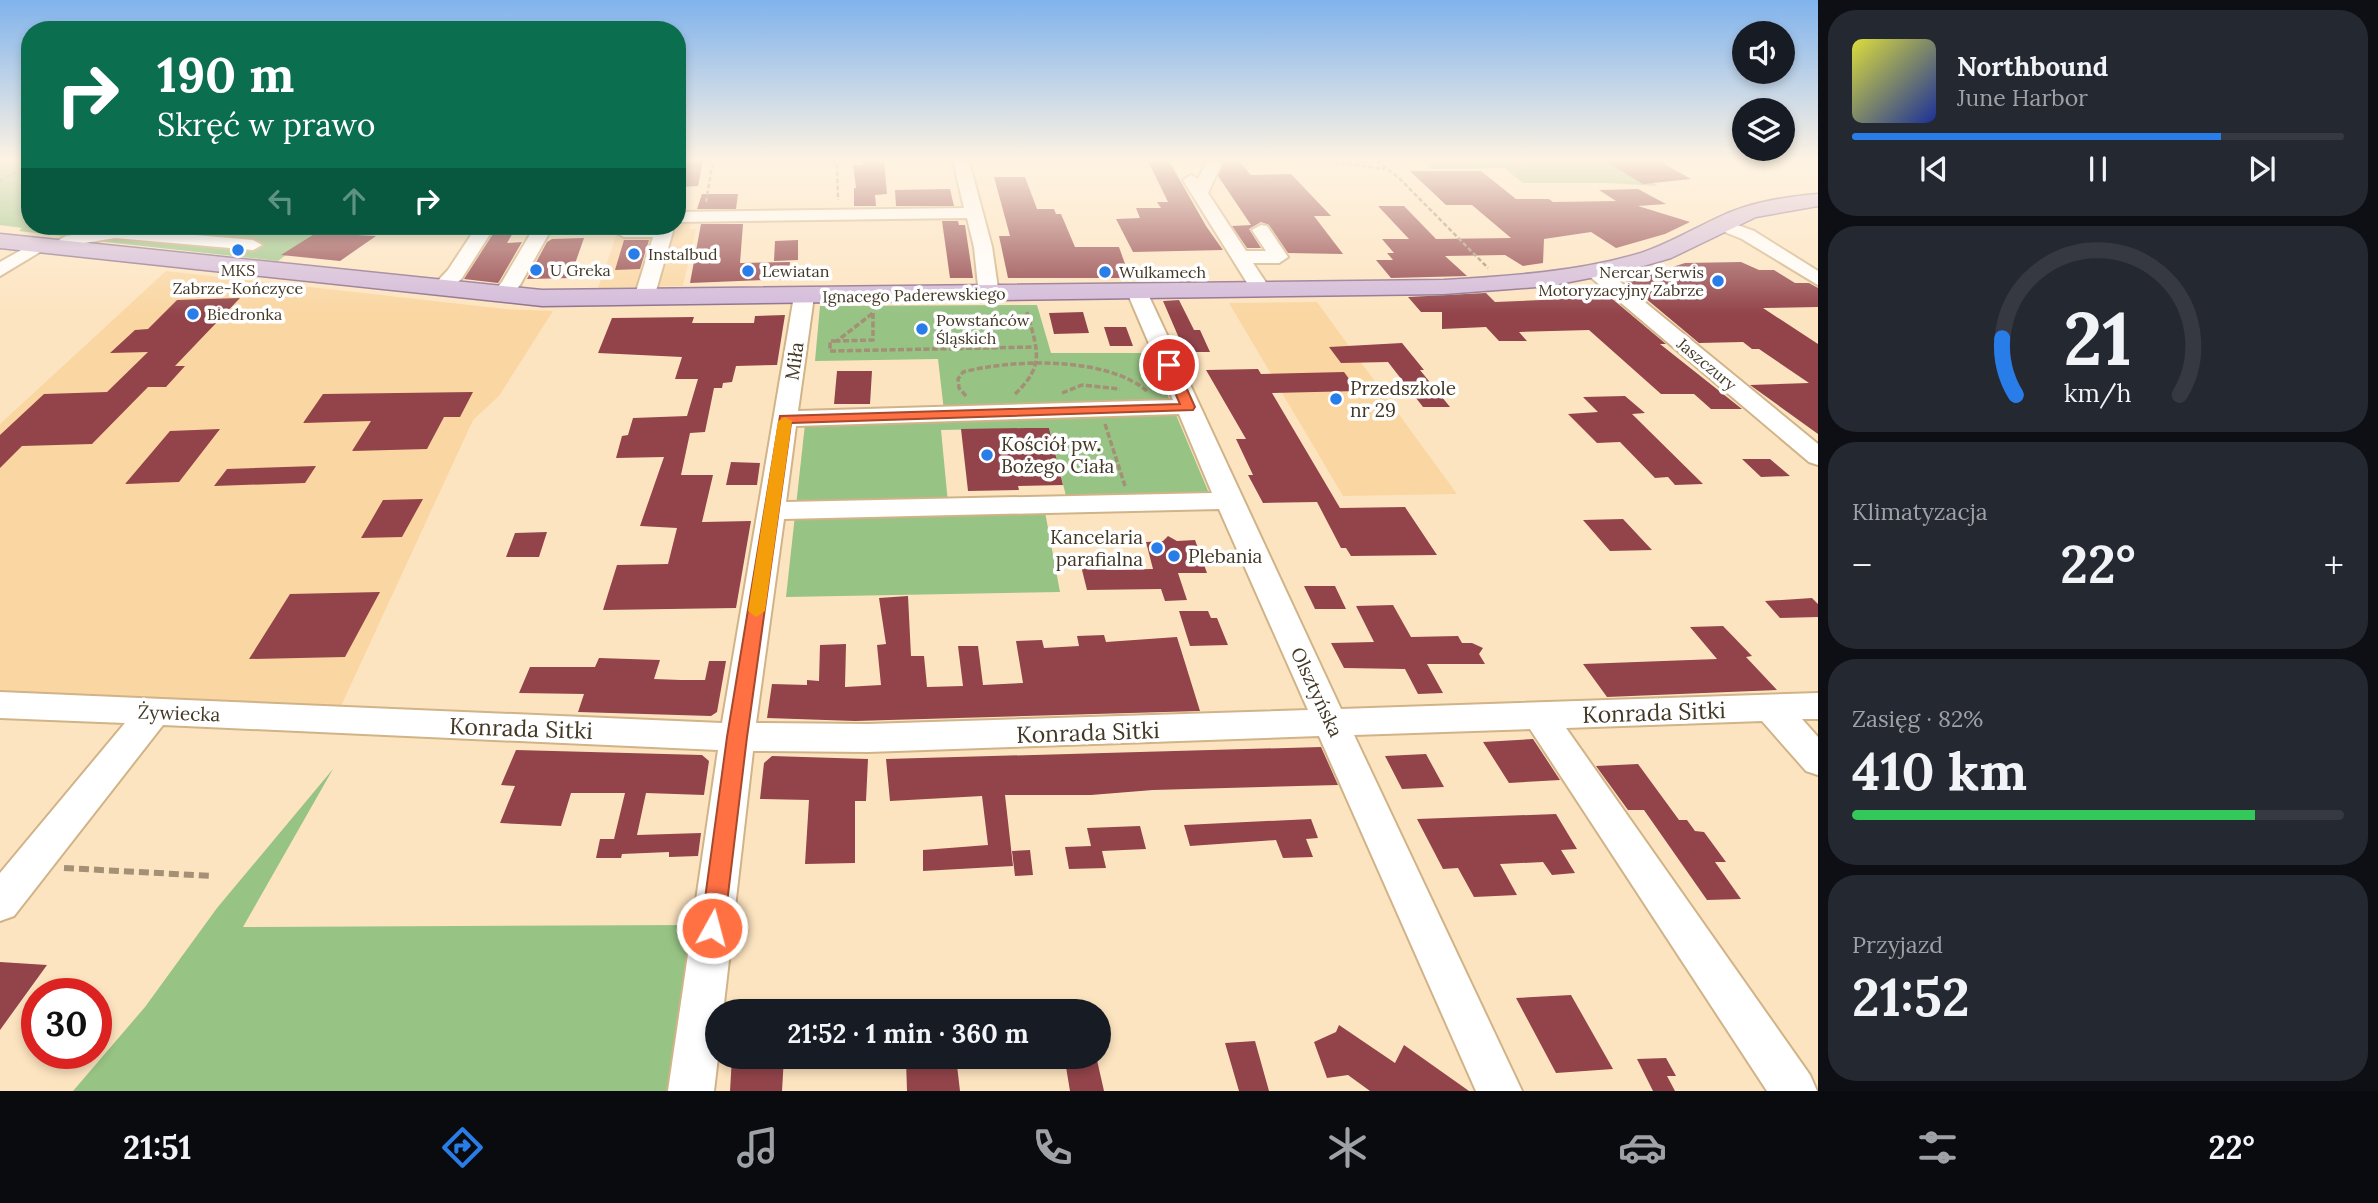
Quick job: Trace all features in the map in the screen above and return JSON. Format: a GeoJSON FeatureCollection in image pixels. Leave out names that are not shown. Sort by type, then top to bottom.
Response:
{"type":"FeatureCollection","features":[{"type":"Feature","properties":{"kind":"main road","name":"Ignacego Paderewskiego"},"geometry":{"type":"LineString","coordinates":[[0,241],[54,244],[500,296],[644,298],[989,295],[1512,283],[1595,271],[1662,253],[1754,212]]}},
{"type":"Feature","properties":{"kind":"street"},"geometry":{"type":"LineString","coordinates":[[1212,212],[1261,290]]}},
{"type":"Feature","properties":{"kind":"street"},"geometry":{"type":"LineString","coordinates":[[686,217],[975,213],[989,295]]}},
{"type":"Feature","properties":{"kind":"street"},"geometry":{"type":"LineString","coordinates":[[1721,225],[1748,235],[1818,278]]}},
{"type":"Feature","properties":{"kind":"street"},"geometry":{"type":"LineString","coordinates":[[1241,257],[1279,257],[1261,230]]}},
{"type":"Feature","properties":{"kind":"street"},"geometry":{"type":"LineString","coordinates":[[0,270],[70,235]]}},
{"type":"Feature","properties":{"kind":"street"},"geometry":{"type":"LineString","coordinates":[[54,244],[104,235]]}},
{"type":"Feature","properties":{"kind":"street"},"geometry":{"type":"LineString","coordinates":[[138,235],[253,245]]}},
{"type":"Feature","properties":{"kind":"street"},"geometry":{"type":"LineString","coordinates":[[440,289],[455,274],[480,235]]}},
{"type":"Feature","properties":{"kind":"street"},"geometry":{"type":"LineString","coordinates":[[500,296],[538,235]]}},
{"type":"Feature","properties":{"kind":"street"},"geometry":{"type":"LineString","coordinates":[[644,298],[663,235]]}},
{"type":"Feature","properties":{"kind":"street","name":"Jaszczury"},"geometry":{"type":"LineString","coordinates":[[1595,271],[1818,457]]}},
{"type":"Feature","properties":{"kind":"street","name":"Olsztyńska"},"geometry":{"type":"LineString","coordinates":[[1137,292],[1229,501],[1499,1091]]}},
{"type":"Feature","properties":{"kind":"street","name":"Miła"},"geometry":{"type":"LineString","coordinates":[[691,1091],[737,737],[804,296]]}},
{"type":"Feature","properties":{"kind":"street"},"geometry":{"type":"LineString","coordinates":[[785,419],[1188,407]]}},
{"type":"Feature","properties":{"kind":"street"},"geometry":{"type":"LineString","coordinates":[[771,511],[1229,501]]}},
{"type":"Feature","properties":{"kind":"street","name":"Żywiecka"},"geometry":{"type":"LineString","coordinates":[[0,705],[358,720]]}},
{"type":"Feature","properties":{"kind":"street","name":"Konrada Sitki"},"geometry":{"type":"LineString","coordinates":[[358,720],[737,737],[976,736],[1818,706]]}},
{"type":"Feature","properties":{"kind":"street"},"geometry":{"type":"LineString","coordinates":[[1771,708],[1818,761]]}},
{"type":"Feature","properties":{"kind":"street"},"geometry":{"type":"LineString","coordinates":[[0,903],[154,712]]}},
{"type":"Feature","properties":{"kind":"street"},"geometry":{"type":"LineString","coordinates":[[1539,716],[1794,1091]]}},
{"type":"Feature","properties":{"kind":"path"},"geometry":{"type":"LineString","coordinates":[[703,217],[704,212]]}},
{"type":"Feature","properties":{"kind":"path"},"geometry":{"type":"LineString","coordinates":[[1431,212],[1490,269],[1512,283]]}},
{"type":"Feature","properties":{"kind":"path"},"geometry":{"type":"LineString","coordinates":[[1027,312],[1039,365],[1035,374],[991,414],[966,396],[959,388],[958,379],[963,372],[986,366],[1039,365],[1101,369],[1137,379],[1144,385],[1156,408]]}},
{"type":"Feature","properties":{"kind":"path"},"geometry":{"type":"LineString","coordinates":[[837,341],[873,313],[873,340],[837,341],[830,341],[830,351],[1036,347]]}},
{"type":"Feature","properties":{"kind":"path"},"geometry":{"type":"LineString","coordinates":[[1100,410],[1131,503]]}},
{"type":"Feature","properties":{"kind":"path"},"geometry":{"type":"LineString","coordinates":[[29,867],[213,876]]}},
{"type":"Feature","properties":{"kind":"shaded area","name":"Instalbud"},"geometry":{"type":"Polygon","coordinates":[[[686,220],[692,220],[690,229],[696,229],[683,286],[598,288],[617,235],[686,235],[686,220]]]}},
{"type":"Feature","properties":{"kind":"shaded area"},"geometry":{"type":"Polygon","coordinates":[[[166,271],[505,309],[553,311],[499,396],[473,420],[341,706],[0,692],[0,424],[166,271]]]}},
{"type":"Feature","properties":{"kind":"shaded area","name":"Przedszkole nr 29"},"geometry":{"type":"Polygon","coordinates":[[[1317,302],[1457,494],[1343,496],[1229,303],[1317,302]]]}},
{"type":"Feature","properties":{"kind":"green space"},"geometry":{"type":"Polygon","coordinates":[[[0,212],[21,212],[21,228],[0,225],[0,212]]]}},
{"type":"Feature","properties":{"kind":"green space","name":"MKS Zabrze-Kończyce"},"geometry":{"type":"Polygon","coordinates":[[[95,235],[312,235],[278,261],[88,240],[95,235]]]}},
{"type":"Feature","properties":{"kind":"green space"},"geometry":{"type":"Polygon","coordinates":[[[1037,305],[1051,353],[1150,353],[1211,498],[1067,500],[1049,428],[941,430],[948,503],[1045,512],[1060,592],[786,597],[806,415],[944,411],[938,359],[815,361],[820,306],[1037,305]]]}},
{"type":"Feature","properties":{"kind":"green space"},"geometry":{"type":"Polygon","coordinates":[[[333,769],[243,927],[692,925],[669,1091],[73,1091],[92,1069],[112,1069],[112,1046],[145,1007],[217,908],[333,769]]]}},
{"type":"Feature","properties":{"kind":"building"},"geometry":{"type":"Polygon","coordinates":[[[1003,212],[1055,212],[1061,214],[1075,247],[1119,247],[1130,278],[1008,278],[999,236],[1010,236],[1003,212]]]}},
{"type":"Feature","properties":{"kind":"building"},"geometry":{"type":"Polygon","coordinates":[[[1138,212],[1198,212],[1223,250],[1133,252],[1116,219],[1140,218],[1138,212]]]}},
{"type":"Feature","properties":{"kind":"building"},"geometry":{"type":"Polygon","coordinates":[[[1242,212],[1327,212],[1331,216],[1314,216],[1343,254],[1288,253],[1269,225],[1261,222],[1249,229],[1261,248],[1247,248],[1232,226],[1251,225],[1242,212]]]}},
{"type":"Feature","properties":{"kind":"building"},"geometry":{"type":"Polygon","coordinates":[[[1384,212],[1410,212],[1436,239],[1511,238],[1480,212],[1657,212],[1690,222],[1665,234],[1616,248],[1591,232],[1544,239],[1543,263],[1523,266],[1505,255],[1445,256],[1467,276],[1391,278],[1376,260],[1393,260],[1387,253],[1394,253],[1382,239],[1409,239],[1384,212]]]}},
{"type":"Feature","properties":{"kind":"building"},"geometry":{"type":"Polygon","coordinates":[[[942,221],[958,221],[959,225],[965,225],[973,278],[950,278],[942,221]]]}},
{"type":"Feature","properties":{"kind":"building"},"geometry":{"type":"Polygon","coordinates":[[[701,224],[743,224],[740,263],[790,262],[788,279],[690,283],[701,224]]]}},
{"type":"Feature","properties":{"kind":"building"},"geometry":{"type":"Polygon","coordinates":[[[313,235],[376,236],[340,261],[281,255],[313,235]]]}},
{"type":"Feature","properties":{"kind":"building"},"geometry":{"type":"Polygon","coordinates":[[[492,235],[512,235],[507,243],[522,242],[498,283],[464,279],[492,235]]]}},
{"type":"Feature","properties":{"kind":"building"},"geometry":{"type":"Polygon","coordinates":[[[584,238],[570,278],[527,279],[547,242],[552,239],[584,238]]]}},
{"type":"Feature","properties":{"kind":"building","name":"Instalbud"},"geometry":{"type":"Polygon","coordinates":[[[624,240],[649,240],[640,269],[615,270],[624,240]]]}},
{"type":"Feature","properties":{"kind":"building"},"geometry":{"type":"Polygon","coordinates":[[[798,240],[798,260],[774,261],[775,241],[798,240]]]}},
{"type":"Feature","properties":{"kind":"building"},"geometry":{"type":"Polygon","coordinates":[[[1741,262],[1759,270],[1774,270],[1795,283],[1809,283],[1818,288],[1818,307],[1763,308],[1818,344],[1818,434],[1750,385],[1809,383],[1759,349],[1752,349],[1743,342],[1699,343],[1626,282],[1685,263],[1741,262]]]}},
{"type":"Feature","properties":{"kind":"building"},"geometry":{"type":"Polygon","coordinates":[[[1486,293],[1495,302],[1610,297],[1666,344],[1660,344],[1742,409],[1711,409],[1694,394],[1661,394],[1589,330],[1519,332],[1527,341],[1499,341],[1486,327],[1442,329],[1442,312],[1421,312],[1408,297],[1486,293]]]}},
{"type":"Feature","properties":{"kind":"building"},"geometry":{"type":"Polygon","coordinates":[[[240,298],[175,366],[185,366],[166,387],[148,387],[92,444],[22,446],[0,468],[0,435],[44,394],[107,392],[148,352],[110,353],[135,330],[148,329],[177,300],[240,298]]]}},
{"type":"Feature","properties":{"kind":"building"},"geometry":{"type":"Polygon","coordinates":[[[1179,300],[1194,330],[1200,330],[1210,352],[1185,352],[1163,301],[1179,300]]]}},
{"type":"Feature","properties":{"kind":"building"},"geometry":{"type":"Polygon","coordinates":[[[1083,312],[1089,333],[1054,334],[1049,313],[1083,312]]]}},
{"type":"Feature","properties":{"kind":"building"},"geometry":{"type":"Polygon","coordinates":[[[785,315],[777,365],[736,366],[732,382],[723,383],[722,388],[714,388],[705,432],[690,433],[681,475],[713,475],[702,522],[751,521],[736,608],[603,610],[617,565],[668,564],[677,528],[640,526],[664,457],[616,458],[622,436],[628,435],[633,418],[687,416],[698,379],[675,379],[682,357],[598,353],[612,318],[694,317],[692,323],[754,323],[755,316],[785,315]]]}},
{"type":"Feature","properties":{"kind":"building"},"geometry":{"type":"Polygon","coordinates":[[[1104,327],[1126,327],[1133,346],[1110,346],[1104,327]]]}},
{"type":"Feature","properties":{"kind":"building"},"geometry":{"type":"Polygon","coordinates":[[[1402,343],[1450,407],[1423,407],[1388,362],[1341,363],[1329,347],[1402,343]]]}},
{"type":"Feature","properties":{"kind":"building"},"geometry":{"type":"Polygon","coordinates":[[[1258,369],[1261,374],[1344,372],[1358,391],[1272,393],[1340,508],[1405,507],[1437,555],[1351,556],[1346,548],[1341,548],[1317,502],[1263,503],[1248,475],[1253,475],[1236,439],[1246,439],[1206,370],[1258,369]]]}},
{"type":"Feature","properties":{"kind":"building"},"geometry":{"type":"Polygon","coordinates":[[[837,371],[872,371],[870,404],[834,404],[837,371]]]}},
{"type":"Feature","properties":{"kind":"building"},"geometry":{"type":"Polygon","coordinates":[[[473,392],[460,417],[444,417],[427,449],[352,451],[371,421],[303,423],[323,394],[473,392]]]}},
{"type":"Feature","properties":{"kind":"building"},"geometry":{"type":"Polygon","coordinates":[[[1625,396],[1645,413],[1632,414],[1703,484],[1675,485],[1668,477],[1655,478],[1620,442],[1597,443],[1568,414],[1598,412],[1583,397],[1625,396]]]}},
{"type":"Feature","properties":{"kind":"building"},"geometry":{"type":"Polygon","coordinates":[[[1049,428],[1063,485],[1018,486],[1019,490],[968,491],[961,429],[1049,428]]]}},
{"type":"Feature","properties":{"kind":"building"},"geometry":{"type":"Polygon","coordinates":[[[220,429],[179,482],[125,484],[170,431],[220,429]]]}},
{"type":"Feature","properties":{"kind":"building"},"geometry":{"type":"Polygon","coordinates":[[[1742,459],[1770,459],[1790,476],[1761,477],[1742,459]]]}},
{"type":"Feature","properties":{"kind":"building"},"geometry":{"type":"Polygon","coordinates":[[[731,462],[760,463],[757,485],[726,485],[731,462]]]}},
{"type":"Feature","properties":{"kind":"building"},"geometry":{"type":"Polygon","coordinates":[[[316,466],[305,483],[214,486],[227,469],[316,466]]]}},
{"type":"Feature","properties":{"kind":"building"},"geometry":{"type":"Polygon","coordinates":[[[423,499],[402,537],[361,538],[383,500],[423,499]]]}},
{"type":"Feature","properties":{"kind":"building"},"geometry":{"type":"Polygon","coordinates":[[[1623,519],[1652,550],[1610,551],[1583,520],[1623,519]]]}},
{"type":"Feature","properties":{"kind":"building"},"geometry":{"type":"Polygon","coordinates":[[[547,532],[539,557],[506,557],[515,533],[547,532]]]}},
{"type":"Feature","properties":{"kind":"building"},"geometry":{"type":"Polygon","coordinates":[[[1168,536],[1177,541],[1195,540],[1207,573],[1178,573],[1187,600],[1165,601],[1161,589],[1087,590],[1078,554],[1101,553],[1106,570],[1153,569],[1146,542],[1163,541],[1168,536]]]}},
{"type":"Feature","properties":{"kind":"building"},"geometry":{"type":"Polygon","coordinates":[[[1304,586],[1335,586],[1346,609],[1315,609],[1304,586]]]}},
{"type":"Feature","properties":{"kind":"building"},"geometry":{"type":"Polygon","coordinates":[[[380,592],[345,657],[249,659],[290,594],[380,592]]]}},
{"type":"Feature","properties":{"kind":"building"},"geometry":{"type":"Polygon","coordinates":[[[908,596],[911,656],[924,656],[927,687],[963,686],[958,646],[978,646],[983,685],[1023,683],[1016,641],[1042,640],[1044,648],[1079,646],[1077,636],[1104,635],[1106,642],[1177,637],[1200,711],[855,721],[767,718],[772,684],[807,685],[807,680],[819,681],[820,645],[846,644],[845,687],[881,685],[877,645],[886,644],[879,598],[908,596]]]}},
{"type":"Feature","properties":{"kind":"building"},"geometry":{"type":"Polygon","coordinates":[[[1812,598],[1818,604],[1818,617],[1780,618],[1765,601],[1812,598]]]}},
{"type":"Feature","properties":{"kind":"building"},"geometry":{"type":"Polygon","coordinates":[[[1393,605],[1411,637],[1458,636],[1462,643],[1472,643],[1483,648],[1479,654],[1485,664],[1427,664],[1443,693],[1418,694],[1405,669],[1344,668],[1331,643],[1374,642],[1356,606],[1393,605]]]}},
{"type":"Feature","properties":{"kind":"building"},"geometry":{"type":"Polygon","coordinates":[[[1179,611],[1208,611],[1211,618],[1217,618],[1228,645],[1190,646],[1179,611]]]}},
{"type":"Feature","properties":{"kind":"building"},"geometry":{"type":"Polygon","coordinates":[[[1723,626],[1752,656],[1746,657],[1777,690],[1607,697],[1583,664],[1717,659],[1690,627],[1723,626]]]}},
{"type":"Feature","properties":{"kind":"building"},"geometry":{"type":"Polygon","coordinates":[[[599,658],[660,660],[654,679],[681,680],[705,680],[709,661],[726,661],[717,712],[711,716],[578,712],[584,694],[519,693],[530,667],[595,667],[599,658]]]}},
{"type":"Feature","properties":{"kind":"building"},"geometry":{"type":"Polygon","coordinates":[[[1533,739],[1560,780],[1509,783],[1483,742],[1533,739]]]}},
{"type":"Feature","properties":{"kind":"building"},"geometry":{"type":"Polygon","coordinates":[[[1321,747],[1338,785],[1153,790],[1091,795],[1005,795],[1013,866],[923,871],[923,850],[988,845],[982,796],[890,801],[886,759],[1321,747]]]}},
{"type":"Feature","properties":{"kind":"building"},"geometry":{"type":"Polygon","coordinates":[[[516,750],[702,755],[709,761],[704,795],[646,793],[637,835],[701,833],[698,856],[669,857],[669,852],[596,858],[600,839],[614,839],[625,793],[571,793],[561,826],[500,823],[515,786],[501,785],[516,750]]]}},
{"type":"Feature","properties":{"kind":"building"},"geometry":{"type":"Polygon","coordinates":[[[1426,754],[1444,787],[1402,789],[1385,756],[1426,754]]]}},
{"type":"Feature","properties":{"kind":"building"},"geometry":{"type":"Polygon","coordinates":[[[772,756],[868,759],[866,801],[855,801],[855,863],[805,864],[809,800],[760,799],[764,763],[772,756]]]}},
{"type":"Feature","properties":{"kind":"building"},"geometry":{"type":"Polygon","coordinates":[[[1638,764],[1679,820],[1687,820],[1695,831],[1704,832],[1726,862],[1715,862],[1741,899],[1707,900],[1644,810],[1628,810],[1596,766],[1638,764]]]}},
{"type":"Feature","properties":{"kind":"building"},"geometry":{"type":"Polygon","coordinates":[[[1556,814],[1577,849],[1561,850],[1575,873],[1552,875],[1543,862],[1500,864],[1517,895],[1474,897],[1458,868],[1443,869],[1417,819],[1556,814]]]}},
{"type":"Feature","properties":{"kind":"building"},"geometry":{"type":"Polygon","coordinates":[[[1311,819],[1318,838],[1306,839],[1313,857],[1283,858],[1276,840],[1190,846],[1184,825],[1311,819]]]}},
{"type":"Feature","properties":{"kind":"building"},"geometry":{"type":"Polygon","coordinates":[[[1140,826],[1146,849],[1102,851],[1106,868],[1069,869],[1065,847],[1091,846],[1087,828],[1140,826]]]}},
{"type":"Feature","properties":{"kind":"building"},"geometry":{"type":"Polygon","coordinates":[[[1030,850],[1033,875],[1015,876],[1012,851],[1030,850]]]}},
{"type":"Feature","properties":{"kind":"building"},"geometry":{"type":"Polygon","coordinates":[[[0,962],[47,965],[38,978],[21,978],[21,1001],[0,1030],[0,962]]]}},
{"type":"Feature","properties":{"kind":"building"},"geometry":{"type":"Polygon","coordinates":[[[1571,995],[1613,1069],[1556,1073],[1516,998],[1571,995]]]}},
{"type":"Feature","properties":{"kind":"building"},"geometry":{"type":"Polygon","coordinates":[[[1339,1025],[1395,1063],[1404,1045],[1469,1091],[1370,1091],[1348,1075],[1327,1078],[1314,1042],[1336,1032],[1339,1025]]]}},
{"type":"Feature","properties":{"kind":"building"},"geometry":{"type":"Polygon","coordinates":[[[1255,1041],[1269,1091],[1239,1091],[1225,1043],[1255,1041]]]}},
{"type":"Feature","properties":{"kind":"building"},"geometry":{"type":"Polygon","coordinates":[[[1666,1058],[1676,1076],[1667,1076],[1675,1091],[1653,1091],[1637,1059],[1666,1058]]]}},
{"type":"Feature","properties":{"kind":"building"},"geometry":{"type":"Polygon","coordinates":[[[731,1069],[783,1069],[782,1091],[730,1091],[731,1069]]]}},
{"type":"Feature","properties":{"kind":"building"},"geometry":{"type":"Polygon","coordinates":[[[906,1069],[957,1069],[960,1091],[907,1091],[906,1069]]]}},
{"type":"Feature","properties":{"kind":"building"},"geometry":{"type":"Polygon","coordinates":[[[1066,1069],[1099,1069],[1104,1091],[1070,1091],[1066,1069]]]}},
{"type":"Feature","properties":{"kind":"slow traffic"},"geometry":{"type":"LineString","coordinates":[[756,611],[785,421]]}},
{"type":"Feature","properties":{"kind":"place","name":"MKS Zabrze-Kończyce"},"geometry":{"type":"Point","coordinates":[238,250]}},
{"type":"Feature","properties":{"kind":"place","name":"Instalbud"},"geometry":{"type":"Point","coordinates":[634,254]}},
{"type":"Feature","properties":{"kind":"place","name":"U Greka"},"geometry":{"type":"Point","coordinates":[536,270]}},
{"type":"Feature","properties":{"kind":"place","name":"Lewiatan"},"geometry":{"type":"Point","coordinates":[748,271]}},
{"type":"Feature","properties":{"kind":"place","name":"Wulkamech"},"geometry":{"type":"Point","coordinates":[1105,272]}},
{"type":"Feature","properties":{"kind":"place","name":"Nercar Serwis Motoryzacyjny Zabrze"},"geometry":{"type":"Point","coordinates":[1718,281]}},
{"type":"Feature","properties":{"kind":"place","name":"Biedronka"},"geometry":{"type":"Point","coordinates":[193,314]}},
{"type":"Feature","properties":{"kind":"place","name":"Powstańców Śląskich"},"geometry":{"type":"Point","coordinates":[922,329]}},
{"type":"Feature","properties":{"kind":"place","name":"Przedszkole nr 29"},"geometry":{"type":"Point","coordinates":[1336,399]}},
{"type":"Feature","properties":{"kind":"place","name":"Kościół pw. Bożego Ciała"},"geometry":{"type":"Point","coordinates":[987,455]}},
{"type":"Feature","properties":{"kind":"place","name":"Kancelaria parafialna"},"geometry":{"type":"Point","coordinates":[1157,548]}},
{"type":"Feature","properties":{"kind":"place","name":"Plebania"},"geometry":{"type":"Point","coordinates":[1174,556]}},
{"type":"Feature","properties":{"kind":"route"},"geometry":{"type":"LineString","coordinates":[[712,928],[737,737],[785,419],[1188,407],[1169,365]]}}]}
